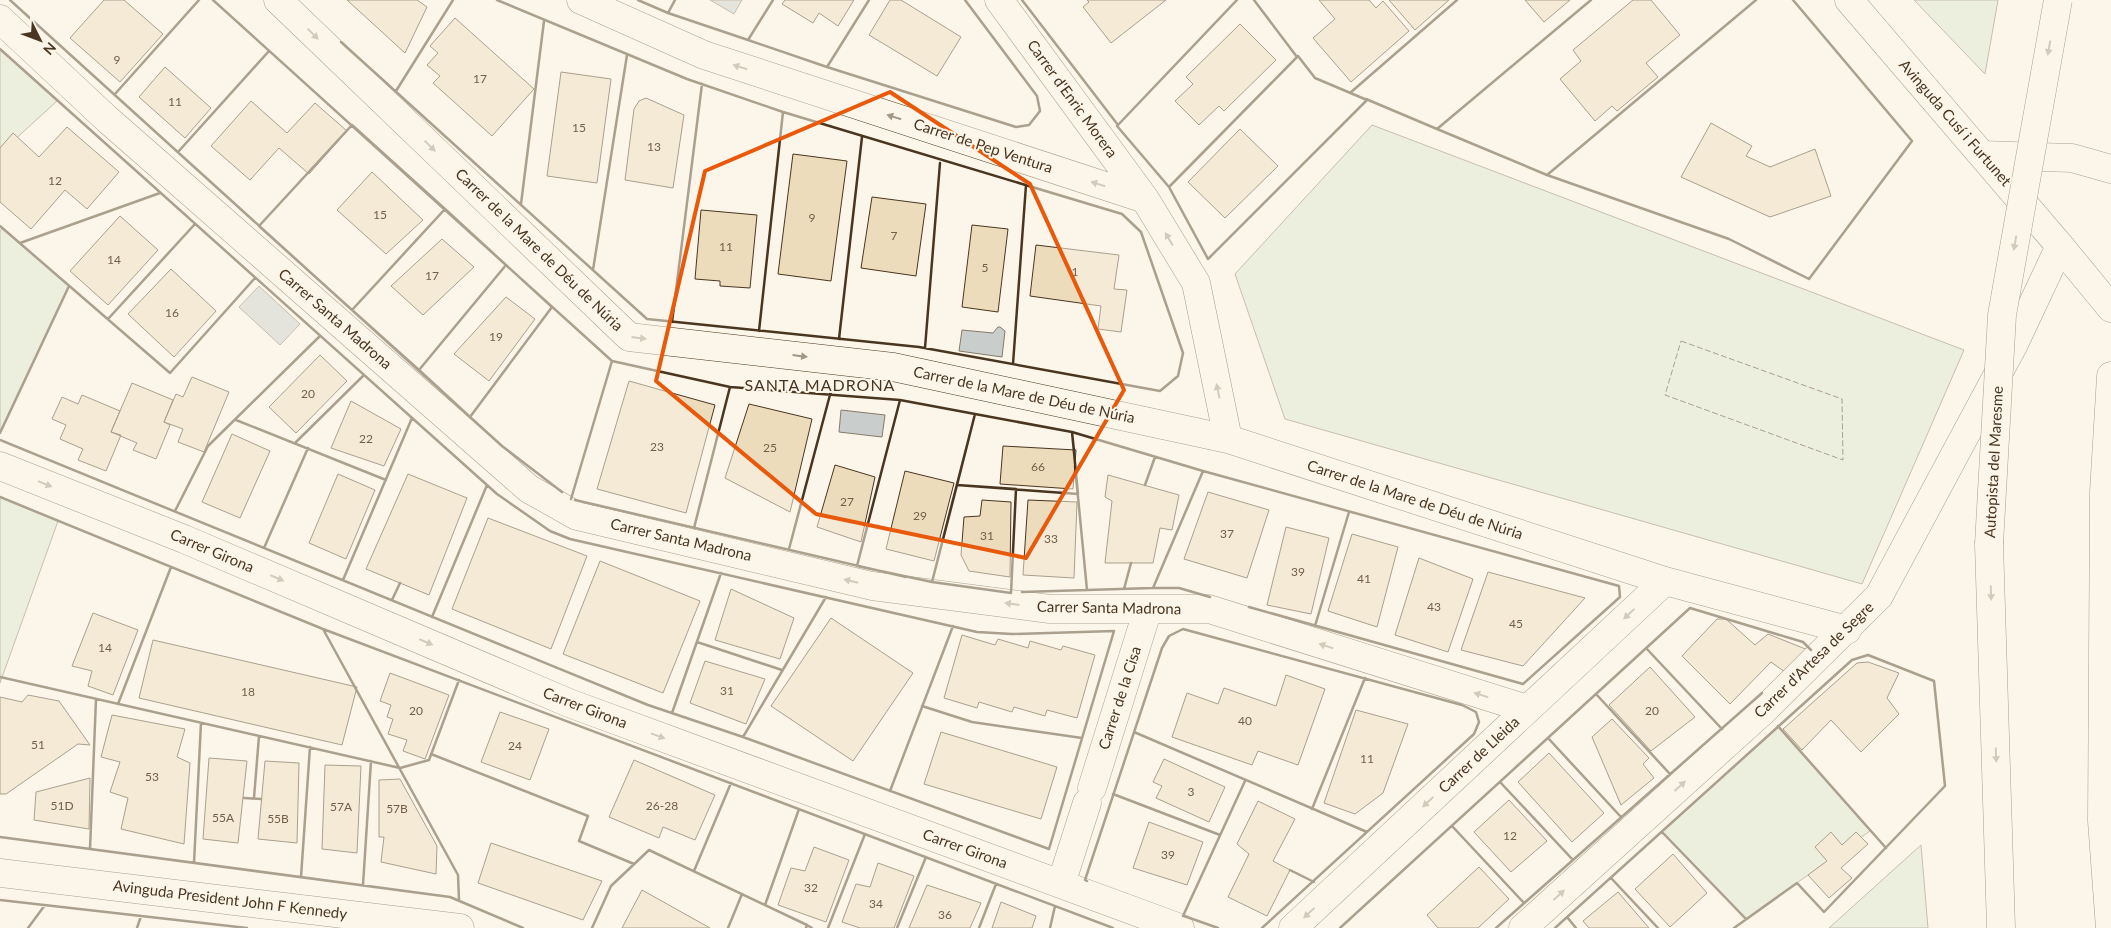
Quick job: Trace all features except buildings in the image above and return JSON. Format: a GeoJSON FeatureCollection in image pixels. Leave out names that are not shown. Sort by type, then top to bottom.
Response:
{"type":"FeatureCollection","features":[{"type":"Feature","properties":{"kind":"main road","name":"Carrer de la Mare de Déu de Núria"},"geometry":{"type":"LineString","coordinates":[[278,0],[629,337],[893,367],[1228,439],[1665,581],[1847,630]]}},
{"type":"Feature","properties":{"kind":"main road","name":"Carrer de Pep Ventura"},"geometry":{"type":"LineString","coordinates":[[581,0],[704,55],[1145,199]]}},
{"type":"Feature","properties":{"kind":"main road","name":"Carrer d'Enric Morera"},"geometry":{"type":"LineString","coordinates":[[999,0],[1145,199]]}},
{"type":"Feature","properties":{"kind":"main road","name":"Avinguda Cusí i Furtunet"},"geometry":{"type":"LineString","coordinates":[[1849,0],[1984,155],[2111,308]]}},
{"type":"Feature","properties":{"kind":"main road","name":"Autopista del Maresme"},"geometry":{"type":"LineString","coordinates":[[2002,928],[1989,544],[2002,315],[2058,0]]}},
{"type":"Feature","properties":{"kind":"main road","name":"Carrer Santa Madrona"},"geometry":{"type":"LineString","coordinates":[[0,20],[107,119],[529,489],[577,516],[872,586],[1050,609],[1209,609],[1527,709]]}},
{"type":"Feature","properties":{"kind":"main road"},"geometry":{"type":"LineString","coordinates":[[1984,155],[2072,158],[2111,169]]}},
{"type":"Feature","properties":{"kind":"main road"},"geometry":{"type":"LineString","coordinates":[[1145,199],[1196,283],[1228,439]]}},
{"type":"Feature","properties":{"kind":"main road","name":"Carrer d'Artesa de Segre"},"geometry":{"type":"LineString","coordinates":[[1523,928],[1764,710],[1847,630],[1879,596],[2013,346],[2060,246]]}},
{"type":"Feature","properties":{"kind":"main road"},"geometry":{"type":"LineString","coordinates":[[2110,928],[2102,821],[2104,492],[2111,376]]}},
{"type":"Feature","properties":{"kind":"main road","name":"Carrer Girona"},"geometry":{"type":"LineString","coordinates":[[0,466],[184,539],[569,703],[1180,928]]}},
{"type":"Feature","properties":{"kind":"main road","name":"Carrer de Lleida"},"geometry":{"type":"LineString","coordinates":[[1293,928],[1665,581]]}},
{"type":"Feature","properties":{"kind":"main road","name":"Carrer de la Cisa"},"geometry":{"type":"LineString","coordinates":[[1061,884],[1148,609]]}},
{"type":"Feature","properties":{"kind":"main road","name":"Avinguda President John F Kennedy"},"geometry":{"type":"LineString","coordinates":[[0,873],[460,928]]}},
{"type":"Feature","properties":{"kind":"highlighted area"},"geometry":{"type":"Polygon","coordinates":[[[890,92],[1030,184],[1124,390],[1026,558],[816,514],[656,381],[705,171],[890,92]]]}},
{"type":"Feature","properties":{"kind":"green space"},"geometry":{"type":"Polygon","coordinates":[[[1914,0],[1998,0],[1985,74],[1914,0]]]}},
{"type":"Feature","properties":{"kind":"green space"},"geometry":{"type":"Polygon","coordinates":[[[0,49],[57,101],[0,153],[0,49]]]}},
{"type":"Feature","properties":{"kind":"green space"},"geometry":{"type":"Polygon","coordinates":[[[1372,125],[1964,350],[1862,584],[1285,419],[1235,274],[1372,125]]]}},
{"type":"Feature","properties":{"kind":"green space"},"geometry":{"type":"Polygon","coordinates":[[[2,228],[69,286],[0,433],[0,232],[2,228]]]}},
{"type":"Feature","properties":{"kind":"green space"},"geometry":{"type":"Polygon","coordinates":[[[0,497],[58,521],[0,683],[0,497]]]}},
{"type":"Feature","properties":{"kind":"green space"},"geometry":{"type":"Polygon","coordinates":[[[1778,726],[1870,831],[1746,919],[1662,832],[1778,726]]]}},
{"type":"Feature","properties":{"kind":"green space"},"geometry":{"type":"Polygon","coordinates":[[[1921,845],[1928,928],[1829,928],[1921,845]]]}},
{"type":"Feature","properties":{"kind":"shaded area"},"geometry":{"type":"Polygon","coordinates":[[[710,0],[742,0],[734,14],[710,0]]]}},
{"type":"Feature","properties":{"kind":"shaded area"},"geometry":{"type":"Polygon","coordinates":[[[259,286],[300,324],[280,345],[239,307],[259,286]]]}},
{"type":"Feature","properties":{"kind":"shaded area"},"geometry":{"type":"Polygon","coordinates":[[[998,327],[1005,331],[1002,357],[959,351],[962,330],[993,333],[998,327]]]}},
{"type":"Feature","properties":{"kind":"shaded area"},"geometry":{"type":"Polygon","coordinates":[[[841,410],[885,415],[882,437],[839,432],[841,410]]]}},
{"type":"Feature","properties":{"kind":"fence"},"geometry":{"type":"LineString","coordinates":[[1681,341],[1842,399],[1843,460],[1665,395],[1681,341]]}},
{"type":"Feature","properties":{"kind":"wall"},"geometry":{"type":"LineString","coordinates":[[10,0],[502,446],[562,492]]}},
{"type":"Feature","properties":{"kind":"wall"},"geometry":{"type":"LineString","coordinates":[[115,94],[199,0]]}},
{"type":"Feature","properties":{"kind":"wall"},"geometry":{"type":"LineString","coordinates":[[213,0],[612,361],[730,387],[900,400],[1072,432]]}},
{"type":"Feature","properties":{"kind":"wall"},"geometry":{"type":"LineString","coordinates":[[396,91],[453,0]]}},
{"type":"Feature","properties":{"kind":"wall"},"geometry":{"type":"LineString","coordinates":[[341,42],[647,319],[919,347],[1160,391],[1178,376],[1183,353],[1141,232],[1122,214],[783,112],[687,79],[497,0]]}},
{"type":"Feature","properties":{"kind":"wall"},"geometry":{"type":"LineString","coordinates":[[638,0],[668,13],[669,11]]}},
{"type":"Feature","properties":{"kind":"wall"},"geometry":{"type":"LineString","coordinates":[[675,0],[668,13],[749,39]]}},
{"type":"Feature","properties":{"kind":"wall"},"geometry":{"type":"LineString","coordinates":[[773,0],[748,40],[828,66]]}},
{"type":"Feature","properties":{"kind":"wall"},"geometry":{"type":"LineString","coordinates":[[869,0],[827,67],[1016,127],[1029,125],[1040,111],[1037,96],[965,0]]}},
{"type":"Feature","properties":{"kind":"wall"},"geometry":{"type":"LineString","coordinates":[[1022,0],[1118,125]]}},
{"type":"Feature","properties":{"kind":"wall"},"geometry":{"type":"LineString","coordinates":[[1169,187],[1117,126],[1237,0]]}},
{"type":"Feature","properties":{"kind":"wall"},"geometry":{"type":"LineString","coordinates":[[1254,0],[1297,57]]}},
{"type":"Feature","properties":{"kind":"wall"},"geometry":{"type":"LineString","coordinates":[[1350,93],[1457,0]]}},
{"type":"Feature","properties":{"kind":"wall"},"geometry":{"type":"LineString","coordinates":[[1547,175],[1437,129],[1591,0]]}},
{"type":"Feature","properties":{"kind":"wall"},"geometry":{"type":"LineString","coordinates":[[1756,0],[1547,175],[1729,239],[1809,279],[1912,141],[1793,0]]}},
{"type":"Feature","properties":{"kind":"wall"},"geometry":{"type":"LineString","coordinates":[[521,204],[544,21]]}},
{"type":"Feature","properties":{"kind":"wall"},"geometry":{"type":"LineString","coordinates":[[0,49],[497,494],[550,531],[570,539],[977,632],[1012,634],[1114,631],[1049,849],[743,737],[648,705],[0,440]]}},
{"type":"Feature","properties":{"kind":"wall"},"geometry":{"type":"LineString","coordinates":[[178,152],[269,51]]}},
{"type":"Feature","properties":{"kind":"wall"},"geometry":{"type":"LineString","coordinates":[[593,270],[627,55]]}},
{"type":"Feature","properties":{"kind":"wall"},"geometry":{"type":"LineString","coordinates":[[1298,56],[1315,78],[1367,100],[1208,259],[1169,187],[1298,56]]}},
{"type":"Feature","properties":{"kind":"wall"},"geometry":{"type":"LineString","coordinates":[[672,322],[702,84]]}},
{"type":"Feature","properties":{"kind":"wall"},"geometry":{"type":"LineString","coordinates":[[1366,99],[1437,129]]}},
{"type":"Feature","properties":{"kind":"wall"},"geometry":{"type":"LineString","coordinates":[[759,331],[783,112]]}},
{"type":"Feature","properties":{"kind":"wall"},"geometry":{"type":"LineString","coordinates":[[352,125],[445,209],[352,310],[259,226],[352,125]]}},
{"type":"Feature","properties":{"kind":"wall"},"geometry":{"type":"LineString","coordinates":[[839,339],[862,137]]}},
{"type":"Feature","properties":{"kind":"wall"},"geometry":{"type":"LineString","coordinates":[[925,348],[940,163]]}},
{"type":"Feature","properties":{"kind":"wall"},"geometry":{"type":"LineString","coordinates":[[1013,364],[1026,185]]}},
{"type":"Feature","properties":{"kind":"wall"},"geometry":{"type":"LineString","coordinates":[[20,243],[160,193]]}},
{"type":"Feature","properties":{"kind":"wall"},"geometry":{"type":"LineString","coordinates":[[445,209],[506,265],[419,370],[352,310],[445,209]]}},
{"type":"Feature","properties":{"kind":"wall"},"geometry":{"type":"LineString","coordinates":[[108,319],[195,224]]}},
{"type":"Feature","properties":{"kind":"wall"},"geometry":{"type":"LineString","coordinates":[[0,226],[170,373],[255,278]]}},
{"type":"Feature","properties":{"kind":"wall"},"geometry":{"type":"LineString","coordinates":[[506,265],[552,307],[470,417],[419,370],[506,265]]}},
{"type":"Feature","properties":{"kind":"wall"},"geometry":{"type":"LineString","coordinates":[[0,433],[69,286]]}},
{"type":"Feature","properties":{"kind":"wall"},"geometry":{"type":"LineString","coordinates":[[175,511],[208,446],[320,336]]}},
{"type":"Feature","properties":{"kind":"wall"},"geometry":{"type":"LineString","coordinates":[[571,499],[612,361]]}},
{"type":"Feature","properties":{"kind":"wall"},"geometry":{"type":"LineString","coordinates":[[295,443],[364,375]]}},
{"type":"Feature","properties":{"kind":"wall"},"geometry":{"type":"LineString","coordinates":[[694,528],[730,387]]}},
{"type":"Feature","properties":{"kind":"wall"},"geometry":{"type":"LineString","coordinates":[[789,549],[831,391]]}},
{"type":"Feature","properties":{"kind":"wall"},"geometry":{"type":"LineString","coordinates":[[900,400],[975,414],[932,582],[857,566],[900,400]]}},
{"type":"Feature","properties":{"kind":"wall"},"geometry":{"type":"LineString","coordinates":[[975,414],[1072,432],[1078,494],[957,485],[975,414]]}},
{"type":"Feature","properties":{"kind":"wall"},"geometry":{"type":"LineString","coordinates":[[343,580],[412,418]]}},
{"type":"Feature","properties":{"kind":"wall"},"geometry":{"type":"LineString","coordinates":[[236,420],[386,480]]}},
{"type":"Feature","properties":{"kind":"wall"},"geometry":{"type":"LineString","coordinates":[[1074,451],[1072,432],[1203,471],[1619,586],[1620,597],[1523,684],[1249,607]]}},
{"type":"Feature","properties":{"kind":"wall"},"geometry":{"type":"LineString","coordinates":[[264,548],[308,448]]}},
{"type":"Feature","properties":{"kind":"wall"},"geometry":{"type":"LineString","coordinates":[[1145,485],[1155,457]]}},
{"type":"Feature","properties":{"kind":"wall"},"geometry":{"type":"LineString","coordinates":[[1075,466],[1087,590],[1153,588],[1203,471]]}},
{"type":"Feature","properties":{"kind":"wall"},"geometry":{"type":"LineString","coordinates":[[432,617],[487,485]]}},
{"type":"Feature","properties":{"kind":"wall"},"geometry":{"type":"LineString","coordinates":[[957,485],[1016,489],[1011,593],[932,582],[957,485]]}},
{"type":"Feature","properties":{"kind":"wall"},"geometry":{"type":"LineString","coordinates":[[0,497],[323,629],[1113,928]]}},
{"type":"Feature","properties":{"kind":"wall"},"geometry":{"type":"LineString","coordinates":[[575,500],[906,577]]}},
{"type":"Feature","properties":{"kind":"wall"},"geometry":{"type":"LineString","coordinates":[[1315,626],[1349,512]]}},
{"type":"Feature","properties":{"kind":"wall"},"geometry":{"type":"LineString","coordinates":[[1124,589],[1131,563]]}},
{"type":"Feature","properties":{"kind":"wall"},"geometry":{"type":"LineString","coordinates":[[118,704],[171,567]]}},
{"type":"Feature","properties":{"kind":"wall"},"geometry":{"type":"LineString","coordinates":[[672,713],[721,573]]}},
{"type":"Feature","properties":{"kind":"wall"},"geometry":{"type":"LineString","coordinates":[[392,600],[400,583]]}},
{"type":"Feature","properties":{"kind":"wall"},"geometry":{"type":"LineString","coordinates":[[1153,588],[1179,588],[1210,597]]}},
{"type":"Feature","properties":{"kind":"wall"},"geometry":{"type":"LineString","coordinates":[[1022,592],[1087,590]]}},
{"type":"Feature","properties":{"kind":"wall"},"geometry":{"type":"LineString","coordinates":[[743,737],[826,597]]}},
{"type":"Feature","properties":{"kind":"wall"},"geometry":{"type":"LineString","coordinates":[[1340,928],[1690,608],[1803,642],[1811,650]]}},
{"type":"Feature","properties":{"kind":"wall"},"geometry":{"type":"LineString","coordinates":[[890,791],[953,626]]}},
{"type":"Feature","properties":{"kind":"wall"},"geometry":{"type":"LineString","coordinates":[[323,629],[458,875],[459,900]]}},
{"type":"Feature","properties":{"kind":"wall"},"geometry":{"type":"LineString","coordinates":[[1087,881],[1085,880],[1162,648],[1169,636],[1183,629],[1462,705],[1476,712],[1479,722],[1474,734],[1262,928]]}},
{"type":"Feature","properties":{"kind":"wall"},"geometry":{"type":"LineString","coordinates":[[697,642],[782,670]]}},
{"type":"Feature","properties":{"kind":"wall"},"geometry":{"type":"LineString","coordinates":[[1646,648],[1722,729]]}},
{"type":"Feature","properties":{"kind":"wall"},"geometry":{"type":"LineString","coordinates":[[1555,928],[1852,660],[1868,655],[1934,681],[1945,786],[1824,912],[1797,883],[1734,928]]}},
{"type":"Feature","properties":{"kind":"wall"},"geometry":{"type":"LineString","coordinates":[[0,677],[400,768],[429,760],[459,680]]}},
{"type":"Feature","properties":{"kind":"wall"},"geometry":{"type":"LineString","coordinates":[[1312,809],[1365,678]]}},
{"type":"Feature","properties":{"kind":"wall"},"geometry":{"type":"LineString","coordinates":[[1496,928],[1762,693]]}},
{"type":"Feature","properties":{"kind":"wall"},"geometry":{"type":"LineString","coordinates":[[1596,694],[1670,774]]}},
{"type":"Feature","properties":{"kind":"wall"},"geometry":{"type":"LineString","coordinates":[[90,849],[96,699]]}},
{"type":"Feature","properties":{"kind":"wall"},"geometry":{"type":"LineString","coordinates":[[922,706],[972,722],[1082,738]]}},
{"type":"Feature","properties":{"kind":"wall"},"geometry":{"type":"LineString","coordinates":[[194,863],[201,723]]}},
{"type":"Feature","properties":{"kind":"wall"},"geometry":{"type":"LineString","coordinates":[[1778,726],[1886,848]]}},
{"type":"Feature","properties":{"kind":"wall"},"geometry":{"type":"LineString","coordinates":[[1134,732],[1367,832]]}},
{"type":"Feature","properties":{"kind":"wall"},"geometry":{"type":"LineString","coordinates":[[254,798],[259,736]]}},
{"type":"Feature","properties":{"kind":"wall"},"geometry":{"type":"LineString","coordinates":[[1548,738],[1621,817]]}},
{"type":"Feature","properties":{"kind":"wall"},"geometry":{"type":"LineString","coordinates":[[301,877],[310,747]]}},
{"type":"Feature","properties":{"kind":"wall"},"geometry":{"type":"LineString","coordinates":[[431,754],[588,816],[579,841],[634,864]]}},
{"type":"Feature","properties":{"kind":"wall"},"geometry":{"type":"LineString","coordinates":[[363,885],[371,761]]}},
{"type":"Feature","properties":{"kind":"wall"},"geometry":{"type":"LineString","coordinates":[[1183,916],[1245,781]]}},
{"type":"Feature","properties":{"kind":"wall"},"geometry":{"type":"LineString","coordinates":[[1500,782],[1573,860]]}},
{"type":"Feature","properties":{"kind":"wall"},"geometry":{"type":"LineString","coordinates":[[694,871],[731,783]]}},
{"type":"Feature","properties":{"kind":"wall"},"geometry":{"type":"LineString","coordinates":[[1113,794],[1220,835]]}},
{"type":"Feature","properties":{"kind":"wall"},"geometry":{"type":"LineString","coordinates":[[244,798],[261,799]]}},
{"type":"Feature","properties":{"kind":"wall"},"geometry":{"type":"LineString","coordinates":[[765,905],[799,809]]}},
{"type":"Feature","properties":{"kind":"wall"},"geometry":{"type":"LineString","coordinates":[[1452,826],[1524,903]]}},
{"type":"Feature","properties":{"kind":"wall"},"geometry":{"type":"LineString","coordinates":[[1662,832],[1746,919]]}},
{"type":"Feature","properties":{"kind":"wall"},"geometry":{"type":"LineString","coordinates":[[828,928],[865,834]]}},
{"type":"Feature","properties":{"kind":"wall"},"geometry":{"type":"LineString","coordinates":[[0,837],[450,897],[523,928]]}},
{"type":"Feature","properties":{"kind":"wall"},"geometry":{"type":"LineString","coordinates":[[592,928],[611,886],[649,850],[807,925]]}},
{"type":"Feature","properties":{"kind":"wall"},"geometry":{"type":"LineString","coordinates":[[897,928],[926,857]]}},
{"type":"Feature","properties":{"kind":"wall"},"geometry":{"type":"LineString","coordinates":[[1290,870],[1314,882]]}},
{"type":"Feature","properties":{"kind":"wall"},"geometry":{"type":"LineString","coordinates":[[1611,878],[1658,928]]}},
{"type":"Feature","properties":{"kind":"wall"},"geometry":{"type":"LineString","coordinates":[[979,928],[996,884]]}},
{"type":"Feature","properties":{"kind":"wall"},"geometry":{"type":"LineString","coordinates":[[728,928],[742,894]]}},
{"type":"Feature","properties":{"kind":"wall"},"geometry":{"type":"LineString","coordinates":[[0,900],[247,928]]}},
{"type":"Feature","properties":{"kind":"wall"},"geometry":{"type":"LineString","coordinates":[[28,928],[45,905]]}},
{"type":"Feature","properties":{"kind":"wall"},"geometry":{"type":"LineString","coordinates":[[1050,928],[1055,906]]}},
{"type":"Feature","properties":{"kind":"wall"},"geometry":{"type":"LineString","coordinates":[[137,928],[141,916]]}},
{"type":"Feature","properties":{"kind":"wall"},"geometry":{"type":"LineString","coordinates":[[1184,916],[1218,928]]}},
{"type":"Feature","properties":{"kind":"wall"},"geometry":{"type":"LineString","coordinates":[[1567,917],[1576,928]]}},
{"type":"Feature","properties":{"kind":"wall"},"geometry":{"type":"LineString","coordinates":[[806,928],[807,925],[812,928]]}},
{"type":"Feature","properties":{"kind":"district","name":"SANTA MADRONA"},"geometry":{"type":"Point","coordinates":[820,385]}}]}
